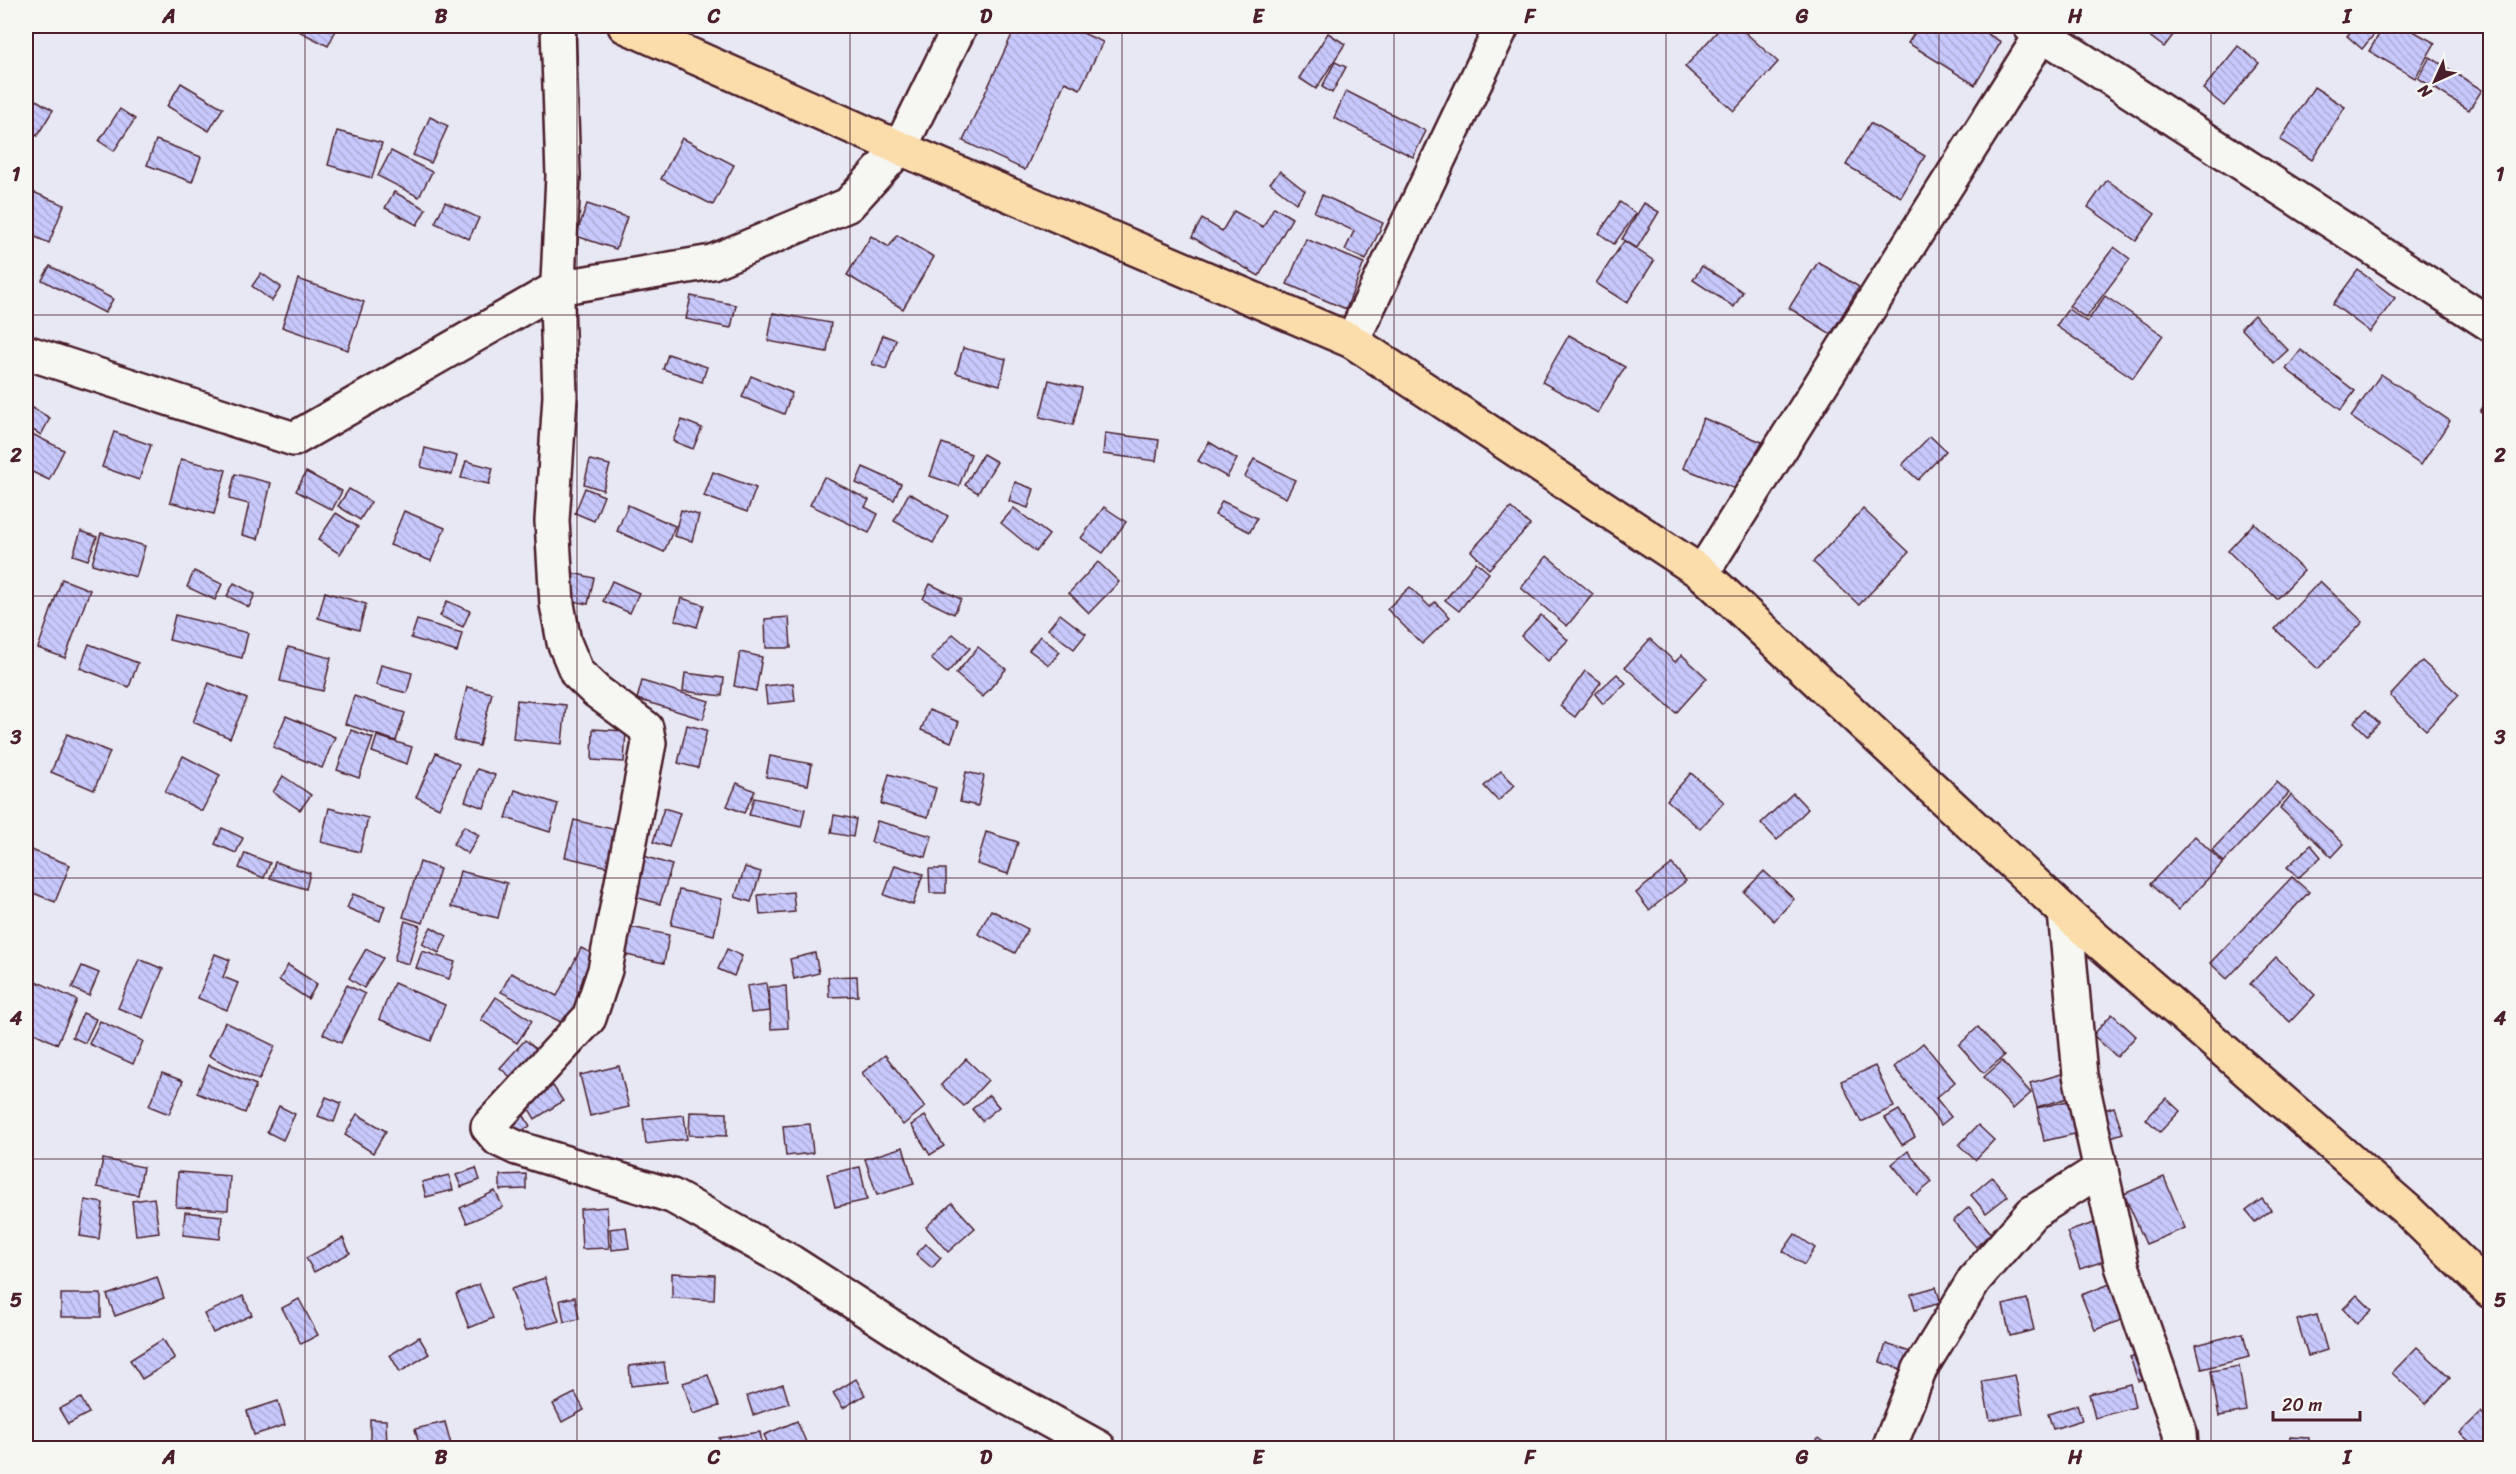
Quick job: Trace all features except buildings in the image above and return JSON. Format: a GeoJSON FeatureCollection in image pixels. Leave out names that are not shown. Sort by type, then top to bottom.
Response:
{"type":"FeatureCollection","features":[{"type":"Feature","properties":{"kind":"main road"},"geometry":{"type":"LineString","coordinates":[[625,26],[900,148],[1352,341],[1702,573],[2065,912],[2406,1210],[2490,1291]]}},
{"type":"Feature","properties":{"kind":"street"},"geometry":{"type":"LineString","coordinates":[[558,26],[563,176],[558,288],[560,396],[552,521],[557,604],[564,642],[577,673],[646,728],[649,743],[607,959],[589,1018],[488,1127],[492,1134],[518,1148],[672,1196],[791,1262],[965,1374],[1099,1449]]}},
{"type":"Feature","properties":{"kind":"street"},"geometry":{"type":"LineString","coordinates":[[26,352],[294,440],[558,288],[712,262],[848,205],[900,148],[960,26]]}},
{"type":"Feature","properties":{"kind":"street"},"geometry":{"type":"LineString","coordinates":[[1352,341],[1502,26]]}},
{"type":"Feature","properties":{"kind":"street"},"geometry":{"type":"LineString","coordinates":[[1702,573],[2039,29],[2490,324]]}},
{"type":"Feature","properties":{"kind":"street"},"geometry":{"type":"LineString","coordinates":[[2065,912],[2080,1075],[2122,1266],[2180,1433],[2181,1449]]}},
{"type":"Feature","properties":{"kind":"street"},"geometry":{"type":"LineString","coordinates":[[1889,1449],[1920,1369],[1974,1280],[2032,1213],[2101,1169]]}}]}
